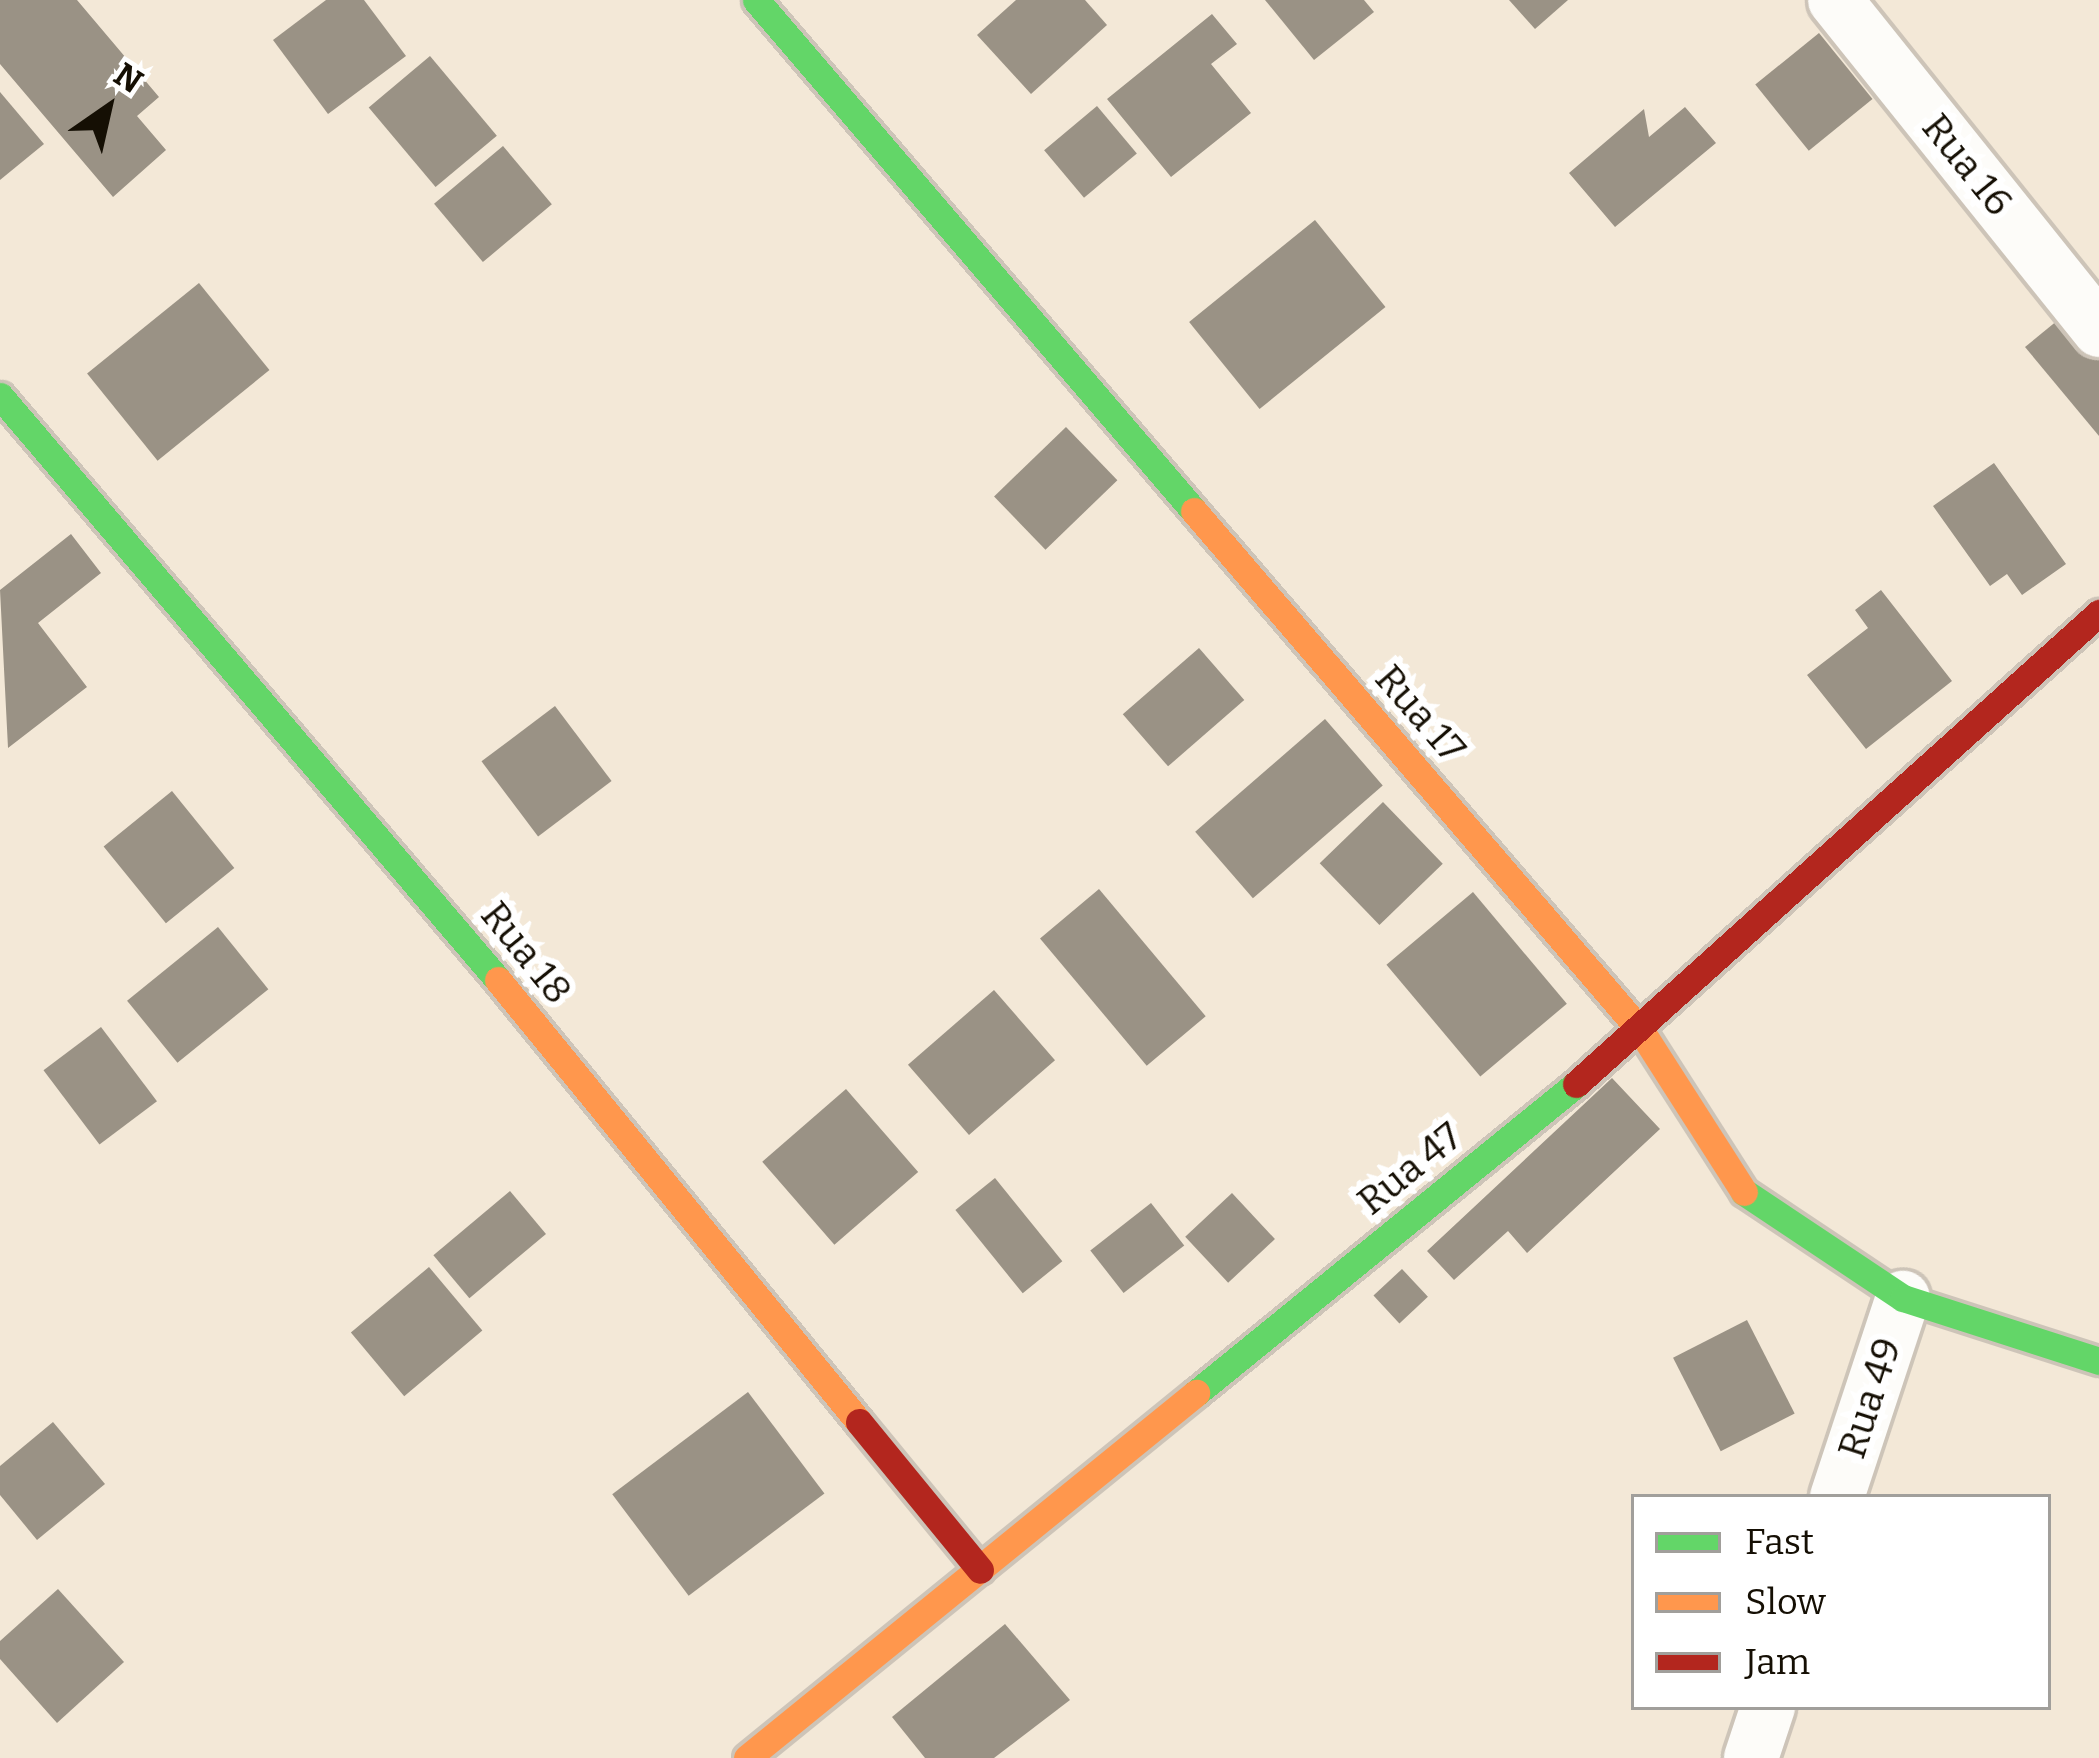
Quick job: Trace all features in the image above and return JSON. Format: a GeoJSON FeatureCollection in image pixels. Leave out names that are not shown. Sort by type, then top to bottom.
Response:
{"type":"FeatureCollection","features":[{"type":"Feature","properties":{"kind":"street","name":"Rua 17"},"geometry":{"type":"LineString","coordinates":[[755,0],[1641,1031],[1752,1205],[1903,1298],[2099,1361]]}},
{"type":"Feature","properties":{"kind":"street","name":"Rua 16"},"geometry":{"type":"LineString","coordinates":[[1835,0],[2099,330]]}},
{"type":"Feature","properties":{"kind":"street","name":"Rua 18"},"geometry":{"type":"LineString","coordinates":[[0,396],[242,667],[980,1570]]}},
{"type":"Feature","properties":{"kind":"street","name":"Rua 47"},"geometry":{"type":"LineString","coordinates":[[747,1758],[1641,1031],[2099,613]]}},
{"type":"Feature","properties":{"kind":"street","name":"Rua 49"},"geometry":{"type":"LineString","coordinates":[[1839,1494],[1903,1298]]}},
{"type":"Feature","properties":{"kind":"street"},"geometry":{"type":"LineString","coordinates":[[1751,1758],[1767,1710]]}},
{"type":"Feature","properties":{"kind":"building"},"geometry":{"type":"Polygon","coordinates":[[[0,0],[77,0],[159,97],[137,116],[166,150],[113,197],[0,64],[0,0]]]}},
{"type":"Feature","properties":{"kind":"building"},"geometry":{"type":"Polygon","coordinates":[[[326,0],[364,0],[406,56],[328,114],[273,40],[326,0]]]}},
{"type":"Feature","properties":{"kind":"building"},"geometry":{"type":"Polygon","coordinates":[[[1016,0],[1085,0],[1107,25],[1031,94],[977,35],[1016,0]]]}},
{"type":"Feature","properties":{"kind":"building"},"geometry":{"type":"Polygon","coordinates":[[[1265,0],[1364,0],[1374,12],[1314,60],[1265,0]]]}},
{"type":"Feature","properties":{"kind":"building"},"geometry":{"type":"Polygon","coordinates":[[[1509,0],[1568,0],[1535,29],[1509,0]]]}},
{"type":"Feature","properties":{"kind":"building"},"geometry":{"type":"Polygon","coordinates":[[[1212,14],[1237,44],[1211,64],[1251,113],[1171,177],[1107,99],[1212,14]]]}},
{"type":"Feature","properties":{"kind":"building"},"geometry":{"type":"Polygon","coordinates":[[[1819,33],[1872,99],[1809,151],[1755,85],[1819,33]]]}},
{"type":"Feature","properties":{"kind":"building"},"geometry":{"type":"Polygon","coordinates":[[[430,56],[497,136],[436,187],[369,107],[430,56]]]}},
{"type":"Feature","properties":{"kind":"building"},"geometry":{"type":"Polygon","coordinates":[[[0,92],[44,144],[0,180],[0,92]]]}},
{"type":"Feature","properties":{"kind":"building"},"geometry":{"type":"Polygon","coordinates":[[[1097,106],[1137,153],[1084,198],[1044,150],[1097,106]]]}},
{"type":"Feature","properties":{"kind":"building"},"geometry":{"type":"Polygon","coordinates":[[[1685,107],[1716,143],[1615,227],[1569,173],[1644,109],[1649,137],[1685,107]]]}},
{"type":"Feature","properties":{"kind":"building"},"geometry":{"type":"Polygon","coordinates":[[[503,146],[552,204],[483,262],[434,204],[503,146]]]}},
{"type":"Feature","properties":{"kind":"building"},"geometry":{"type":"Polygon","coordinates":[[[1315,220],[1385,307],[1260,409],[1189,322],[1315,220]]]}},
{"type":"Feature","properties":{"kind":"building"},"geometry":{"type":"Polygon","coordinates":[[[199,283],[269,370],[158,461],[87,374],[199,283]]]}},
{"type":"Feature","properties":{"kind":"building"},"geometry":{"type":"Polygon","coordinates":[[[2069,311],[2099,347],[2099,436],[2025,347],[2069,311]]]}},
{"type":"Feature","properties":{"kind":"building"},"geometry":{"type":"Polygon","coordinates":[[[1066,427],[1117,480],[1045,550],[994,496],[1066,427]]]}},
{"type":"Feature","properties":{"kind":"building"},"geometry":{"type":"Polygon","coordinates":[[[1994,463],[2066,564],[2022,595],[2007,574],[1990,586],[1933,506],[1994,463]]]}},
{"type":"Feature","properties":{"kind":"building"},"geometry":{"type":"Polygon","coordinates":[[[71,534],[101,573],[38,623],[87,687],[8,748],[0,590],[71,534]]]}},
{"type":"Feature","properties":{"kind":"building"},"geometry":{"type":"Polygon","coordinates":[[[1881,590],[1952,681],[1866,749],[1807,675],[1868,628],[1855,610],[1881,590]]]}},
{"type":"Feature","properties":{"kind":"building"},"geometry":{"type":"Polygon","coordinates":[[[1199,648],[1244,700],[1168,766],[1123,714],[1199,648]]]}},
{"type":"Feature","properties":{"kind":"building"},"geometry":{"type":"Polygon","coordinates":[[[555,706],[612,781],[538,836],[482,761],[555,706]]]}},
{"type":"Feature","properties":{"kind":"building"},"geometry":{"type":"Polygon","coordinates":[[[1325,719],[1383,785],[1253,898],[1195,832],[1325,719]]]}},
{"type":"Feature","properties":{"kind":"building"},"geometry":{"type":"Polygon","coordinates":[[[172,791],[234,868],[166,923],[104,846],[172,791]]]}},
{"type":"Feature","properties":{"kind":"building"},"geometry":{"type":"Polygon","coordinates":[[[1383,802],[1443,864],[1379,925],[1320,863],[1383,802]]]}},
{"type":"Feature","properties":{"kind":"building"},"geometry":{"type":"Polygon","coordinates":[[[1099,889],[1206,1016],[1147,1066],[1040,938],[1099,889]]]}},
{"type":"Feature","properties":{"kind":"building"},"geometry":{"type":"Polygon","coordinates":[[[1473,892],[1567,1004],[1480,1076],[1386,965],[1473,892]]]}},
{"type":"Feature","properties":{"kind":"building"},"geometry":{"type":"Polygon","coordinates":[[[218,927],[268,989],[177,1063],[127,1001],[218,927]]]}},
{"type":"Feature","properties":{"kind":"building"},"geometry":{"type":"Polygon","coordinates":[[[994,990],[1055,1060],[969,1135],[908,1065],[994,990]]]}},
{"type":"Feature","properties":{"kind":"building"},"geometry":{"type":"Polygon","coordinates":[[[101,1027],[157,1101],[99,1145],[43,1070],[101,1027]]]}},
{"type":"Feature","properties":{"kind":"building"},"geometry":{"type":"Polygon","coordinates":[[[1612,1078],[1660,1129],[1527,1253],[1508,1231],[1454,1280],[1427,1251],[1612,1078]]]}},
{"type":"Feature","properties":{"kind":"building"},"geometry":{"type":"Polygon","coordinates":[[[846,1089],[918,1172],[834,1245],[762,1162],[846,1089]]]}},
{"type":"Feature","properties":{"kind":"building"},"geometry":{"type":"Polygon","coordinates":[[[995,1178],[1062,1261],[1023,1293],[955,1210],[995,1178]]]}},
{"type":"Feature","properties":{"kind":"building"},"geometry":{"type":"Polygon","coordinates":[[[510,1191],[546,1234],[469,1298],[433,1255],[510,1191]]]}},
{"type":"Feature","properties":{"kind":"building"},"geometry":{"type":"Polygon","coordinates":[[[1232,1193],[1275,1239],[1228,1283],[1185,1237],[1232,1193]]]}},
{"type":"Feature","properties":{"kind":"building"},"geometry":{"type":"Polygon","coordinates":[[[1151,1203],[1184,1246],[1124,1293],[1090,1250],[1151,1203]]]}},
{"type":"Feature","properties":{"kind":"building"},"geometry":{"type":"Polygon","coordinates":[[[429,1267],[482,1331],[404,1396],[351,1333],[429,1267]]]}},
{"type":"Feature","properties":{"kind":"building"},"geometry":{"type":"Polygon","coordinates":[[[1402,1269],[1428,1297],[1399,1323],[1373,1296],[1402,1269]]]}},
{"type":"Feature","properties":{"kind":"building"},"geometry":{"type":"Polygon","coordinates":[[[1747,1320],[1795,1414],[1721,1451],[1673,1358],[1747,1320]]]}},
{"type":"Feature","properties":{"kind":"building"},"geometry":{"type":"Polygon","coordinates":[[[748,1392],[824,1493],[689,1596],[612,1494],[748,1392]]]}},
{"type":"Feature","properties":{"kind":"building"},"geometry":{"type":"Polygon","coordinates":[[[53,1422],[105,1484],[37,1540],[0,1495],[0,1466],[53,1422]]]}},
{"type":"Feature","properties":{"kind":"building"},"geometry":{"type":"Polygon","coordinates":[[[58,1589],[124,1662],[57,1723],[0,1659],[0,1641],[58,1589]]]}},
{"type":"Feature","properties":{"kind":"building"},"geometry":{"type":"Polygon","coordinates":[[[1005,1624],[1070,1700],[994,1758],[925,1758],[892,1717],[1005,1624]]]}},
{"type":"Feature","properties":{"kind":"traffic: fast"},"geometry":{"type":"LineString","coordinates":[[756,0],[1194,511]]}},
{"type":"Feature","properties":{"kind":"traffic: fast"},"geometry":{"type":"LineString","coordinates":[[0,396],[498,980]]}},
{"type":"Feature","properties":{"kind":"traffic: fast"},"geometry":{"type":"LineString","coordinates":[[1196,1393],[1576,1084]]}},
{"type":"Feature","properties":{"kind":"traffic: fast"},"geometry":{"type":"LineString","coordinates":[[1744,1192],[1903,1298],[2099,1361]]}},
{"type":"Feature","properties":{"kind":"traffic: slow"},"geometry":{"type":"LineString","coordinates":[[1194,511],[1641,1031],[1744,1192]]}},
{"type":"Feature","properties":{"kind":"traffic: slow"},"geometry":{"type":"LineString","coordinates":[[498,980],[859,1422]]}},
{"type":"Feature","properties":{"kind":"traffic: slow"},"geometry":{"type":"LineString","coordinates":[[747,1758],[1196,1393]]}},
{"type":"Feature","properties":{"kind":"traffic: jam"},"geometry":{"type":"LineString","coordinates":[[1576,1084],[2099,613]]}},
{"type":"Feature","properties":{"kind":"traffic: jam"},"geometry":{"type":"LineString","coordinates":[[859,1422],[980,1570]]}}]}
